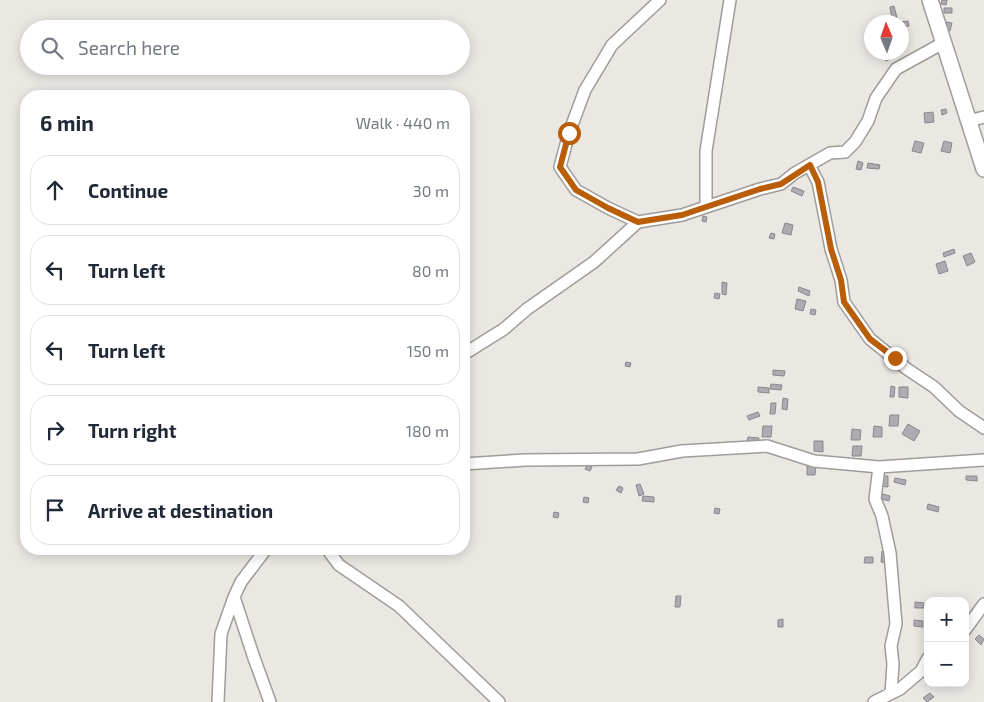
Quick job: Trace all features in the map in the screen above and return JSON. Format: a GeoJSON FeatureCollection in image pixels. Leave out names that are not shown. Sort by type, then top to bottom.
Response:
{"type":"FeatureCollection","features":[{"type":"Feature","properties":{"kind":"main road"},"geometry":{"type":"LineString","coordinates":[[930,0],[984,168]]}},
{"type":"Feature","properties":{"kind":"street"},"geometry":{"type":"LineString","coordinates":[[638,222],[576,190],[560,167],[569,133],[585,90],[612,45],[660,0]]}},
{"type":"Feature","properties":{"kind":"street"},"geometry":{"type":"LineString","coordinates":[[706,207],[706,151],[730,0]]}},
{"type":"Feature","properties":{"kind":"street"},"geometry":{"type":"LineString","coordinates":[[470,350],[504,329],[527,309],[594,262],[638,222],[682,215],[760,189],[781,184],[830,153],[845,152],[855,142],[868,121],[876,98],[896,69],[943,43]]}},
{"type":"Feature","properties":{"kind":"street"},"geometry":{"type":"LineString","coordinates":[[968,121],[984,116]]}},
{"type":"Feature","properties":{"kind":"street"},"geometry":{"type":"LineString","coordinates":[[810,165],[818,182],[831,249],[841,280],[844,302],[870,339],[907,369],[934,387],[959,412],[984,428]]}},
{"type":"Feature","properties":{"kind":"street"},"geometry":{"type":"LineString","coordinates":[[470,464],[525,460],[638,459],[682,451],[767,446],[814,461],[879,468],[984,460]]}},
{"type":"Feature","properties":{"kind":"street"},"geometry":{"type":"LineString","coordinates":[[879,468],[875,499],[882,516],[890,553],[896,624],[891,646],[893,664],[891,693]]}},
{"type":"Feature","properties":{"kind":"street"},"geometry":{"type":"LineString","coordinates":[[218,702],[221,634],[241,582],[261,555]]}},
{"type":"Feature","properties":{"kind":"street"},"geometry":{"type":"LineString","coordinates":[[332,555],[339,565],[399,606],[499,702]]}},
{"type":"Feature","properties":{"kind":"street"},"geometry":{"type":"LineString","coordinates":[[234,597],[270,702]]}},
{"type":"Feature","properties":{"kind":"street"},"geometry":{"type":"LineString","coordinates":[[969,625],[984,604]]}},
{"type":"Feature","properties":{"kind":"street"},"geometry":{"type":"LineString","coordinates":[[874,702],[900,689],[921,671],[924,665]]}},
{"type":"Feature","properties":{"kind":"building"},"geometry":{"type":"Polygon","coordinates":[[[942,0],[947,0],[946,5],[941,4],[942,0]]]}},
{"type":"Feature","properties":{"kind":"building"},"geometry":{"type":"Polygon","coordinates":[[[894,6],[896,15],[891,15],[890,7],[894,6]]]}},
{"type":"Feature","properties":{"kind":"building"},"geometry":{"type":"Polygon","coordinates":[[[944,8],[952,8],[952,13],[944,13],[944,8]]]}},
{"type":"Feature","properties":{"kind":"building"},"geometry":{"type":"Polygon","coordinates":[[[946,22],[952,23],[950,31],[945,30],[946,22]]]}},
{"type":"Feature","properties":{"kind":"building"},"geometry":{"type":"Polygon","coordinates":[[[946,109],[947,113],[942,115],[941,110],[946,109]]]}},
{"type":"Feature","properties":{"kind":"building"},"geometry":{"type":"Polygon","coordinates":[[[933,112],[934,122],[925,123],[924,113],[933,112]]]}},
{"type":"Feature","properties":{"kind":"building"},"geometry":{"type":"Polygon","coordinates":[[[915,141],[924,143],[921,153],[912,151],[915,141]]]}},
{"type":"Feature","properties":{"kind":"building"},"geometry":{"type":"Polygon","coordinates":[[[944,141],[952,143],[950,153],[941,151],[944,141]]]}},
{"type":"Feature","properties":{"kind":"building"},"geometry":{"type":"Polygon","coordinates":[[[858,161],[863,163],[861,170],[856,169],[858,161]]]}},
{"type":"Feature","properties":{"kind":"building"},"geometry":{"type":"Polygon","coordinates":[[[868,163],[880,165],[879,169],[867,168],[868,163]]]}},
{"type":"Feature","properties":{"kind":"building"},"geometry":{"type":"Polygon","coordinates":[[[793,187],[804,191],[802,196],[791,191],[793,187]]]}},
{"type":"Feature","properties":{"kind":"building"},"geometry":{"type":"Polygon","coordinates":[[[703,216],[707,217],[706,222],[702,221],[703,216]]]}},
{"type":"Feature","properties":{"kind":"building"},"geometry":{"type":"Polygon","coordinates":[[[785,223],[793,225],[791,235],[782,233],[785,223]]]}},
{"type":"Feature","properties":{"kind":"building"},"geometry":{"type":"Polygon","coordinates":[[[771,233],[775,234],[774,239],[769,238],[771,233]]]}},
{"type":"Feature","properties":{"kind":"building"},"geometry":{"type":"Polygon","coordinates":[[[954,249],[955,253],[944,257],[943,253],[954,249]]]}},
{"type":"Feature","properties":{"kind":"building"},"geometry":{"type":"Polygon","coordinates":[[[971,253],[975,262],[967,266],[963,256],[971,253]]]}},
{"type":"Feature","properties":{"kind":"building"},"geometry":{"type":"Polygon","coordinates":[[[945,261],[948,271],[939,274],[936,264],[945,261]]]}},
{"type":"Feature","properties":{"kind":"building"},"geometry":{"type":"Polygon","coordinates":[[[722,282],[727,283],[726,295],[722,294],[722,282]]]}},
{"type":"Feature","properties":{"kind":"building"},"geometry":{"type":"Polygon","coordinates":[[[799,287],[810,291],[809,296],[798,291],[799,287]]]}},
{"type":"Feature","properties":{"kind":"building"},"geometry":{"type":"Polygon","coordinates":[[[715,293],[720,294],[719,299],[714,298],[715,293]]]}},
{"type":"Feature","properties":{"kind":"building"},"geometry":{"type":"Polygon","coordinates":[[[797,299],[806,301],[803,311],[795,309],[797,299]]]}},
{"type":"Feature","properties":{"kind":"building"},"geometry":{"type":"Polygon","coordinates":[[[811,309],[816,310],[815,315],[810,314],[811,309]]]}},
{"type":"Feature","properties":{"kind":"building"},"geometry":{"type":"Polygon","coordinates":[[[626,362],[631,363],[630,367],[625,366],[626,362]]]}},
{"type":"Feature","properties":{"kind":"building"},"geometry":{"type":"Polygon","coordinates":[[[773,370],[785,371],[784,376],[773,375],[773,370]]]}},
{"type":"Feature","properties":{"kind":"building"},"geometry":{"type":"Polygon","coordinates":[[[771,384],[782,385],[781,390],[770,389],[771,384]]]}},
{"type":"Feature","properties":{"kind":"building"},"geometry":{"type":"Polygon","coordinates":[[[891,386],[895,387],[894,397],[890,397],[891,386]]]}},
{"type":"Feature","properties":{"kind":"building"},"geometry":{"type":"Polygon","coordinates":[[[758,387],[769,388],[769,393],[758,392],[758,387]]]}},
{"type":"Feature","properties":{"kind":"building"},"geometry":{"type":"Polygon","coordinates":[[[899,387],[908,387],[908,398],[899,397],[899,387]]]}},
{"type":"Feature","properties":{"kind":"building"},"geometry":{"type":"Polygon","coordinates":[[[783,398],[788,399],[787,410],[782,409],[783,398]]]}},
{"type":"Feature","properties":{"kind":"building"},"geometry":{"type":"Polygon","coordinates":[[[771,403],[776,403],[775,414],[770,414],[771,403]]]}},
{"type":"Feature","properties":{"kind":"building"},"geometry":{"type":"Polygon","coordinates":[[[758,412],[760,416],[749,420],[747,416],[758,412]]]}},
{"type":"Feature","properties":{"kind":"building"},"geometry":{"type":"Polygon","coordinates":[[[890,415],[899,415],[898,426],[889,426],[890,415]]]}},
{"type":"Feature","properties":{"kind":"building"},"geometry":{"type":"Polygon","coordinates":[[[908,424],[920,431],[914,441],[902,434],[908,424]]]}},
{"type":"Feature","properties":{"kind":"building"},"geometry":{"type":"Polygon","coordinates":[[[763,426],[772,426],[771,437],[762,437],[763,426]]]}},
{"type":"Feature","properties":{"kind":"building"},"geometry":{"type":"Polygon","coordinates":[[[874,426],[882,427],[882,437],[873,437],[874,426]]]}},
{"type":"Feature","properties":{"kind":"building"},"geometry":{"type":"Polygon","coordinates":[[[852,429],[861,430],[860,440],[851,440],[852,429]]]}},
{"type":"Feature","properties":{"kind":"building"},"geometry":{"type":"Polygon","coordinates":[[[748,437],[759,438],[758,442],[747,442],[748,437]]]}},
{"type":"Feature","properties":{"kind":"building"},"geometry":{"type":"Polygon","coordinates":[[[814,441],[823,441],[823,452],[814,451],[814,441]]]}},
{"type":"Feature","properties":{"kind":"building"},"geometry":{"type":"Polygon","coordinates":[[[853,446],[862,446],[861,456],[852,456],[853,446]]]}},
{"type":"Feature","properties":{"kind":"building"},"geometry":{"type":"Polygon","coordinates":[[[588,464],[592,467],[590,471],[585,469],[588,464]]]}},
{"type":"Feature","properties":{"kind":"building"},"geometry":{"type":"Polygon","coordinates":[[[807,464],[816,464],[815,475],[807,475],[807,464]]]}},
{"type":"Feature","properties":{"kind":"building"},"geometry":{"type":"Polygon","coordinates":[[[879,476],[888,476],[888,487],[879,486],[879,476]]]}},
{"type":"Feature","properties":{"kind":"building"},"geometry":{"type":"Polygon","coordinates":[[[966,476],[977,476],[977,481],[966,480],[966,476]]]}},
{"type":"Feature","properties":{"kind":"building"},"geometry":{"type":"Polygon","coordinates":[[[895,478],[906,480],[905,485],[894,482],[895,478]]]}},
{"type":"Feature","properties":{"kind":"building"},"geometry":{"type":"Polygon","coordinates":[[[640,484],[644,494],[639,496],[636,485],[640,484]]]}},
{"type":"Feature","properties":{"kind":"building"},"geometry":{"type":"Polygon","coordinates":[[[619,486],[623,488],[621,493],[616,490],[619,486]]]}},
{"type":"Feature","properties":{"kind":"building"},"geometry":{"type":"Polygon","coordinates":[[[879,493],[890,496],[889,501],[878,498],[879,493]]]}},
{"type":"Feature","properties":{"kind":"building"},"geometry":{"type":"Polygon","coordinates":[[[643,496],[654,497],[654,502],[642,501],[643,496]]]}},
{"type":"Feature","properties":{"kind":"building"},"geometry":{"type":"Polygon","coordinates":[[[584,497],[589,498],[588,503],[583,502],[584,497]]]}},
{"type":"Feature","properties":{"kind":"building"},"geometry":{"type":"Polygon","coordinates":[[[928,504],[939,507],[938,512],[927,509],[928,504]]]}},
{"type":"Feature","properties":{"kind":"building"},"geometry":{"type":"Polygon","coordinates":[[[715,508],[720,509],[719,514],[714,513],[715,508]]]}},
{"type":"Feature","properties":{"kind":"building"},"geometry":{"type":"Polygon","coordinates":[[[554,512],[559,513],[558,518],[553,517],[554,512]]]}},
{"type":"Feature","properties":{"kind":"building"},"geometry":{"type":"Polygon","coordinates":[[[882,551],[887,552],[886,563],[881,562],[882,551]]]}},
{"type":"Feature","properties":{"kind":"building"},"geometry":{"type":"Polygon","coordinates":[[[865,557],[873,557],[873,563],[864,563],[865,557]]]}},
{"type":"Feature","properties":{"kind":"building"},"geometry":{"type":"Polygon","coordinates":[[[676,596],[681,596],[680,607],[675,607],[676,596]]]}},
{"type":"Feature","properties":{"kind":"building"},"geometry":{"type":"Polygon","coordinates":[[[915,602],[924,603],[924,608],[915,608],[915,602]]]}},
{"type":"Feature","properties":{"kind":"building"},"geometry":{"type":"Polygon","coordinates":[[[783,619],[783,627],[778,627],[778,620],[783,619]]]}},
{"type":"Feature","properties":{"kind":"building"},"geometry":{"type":"Polygon","coordinates":[[[914,620],[923,621],[923,627],[914,626],[914,620]]]}},
{"type":"Feature","properties":{"kind":"building"},"geometry":{"type":"Polygon","coordinates":[[[979,635],[984,639],[981,645],[975,639],[979,635]]]}},
{"type":"Feature","properties":{"kind":"building"},"geometry":{"type":"Polygon","coordinates":[[[930,693],[934,697],[927,702],[923,698],[930,693]]]}},
{"type":"Feature","properties":{"kind":"route"},"geometry":{"type":"LineString","coordinates":[[569,133],[560,167],[576,190],[638,222],[682,215],[760,189],[781,184],[795,173],[810,165],[818,182],[823,214],[841,280],[844,302],[870,339],[895,358]]}}]}
